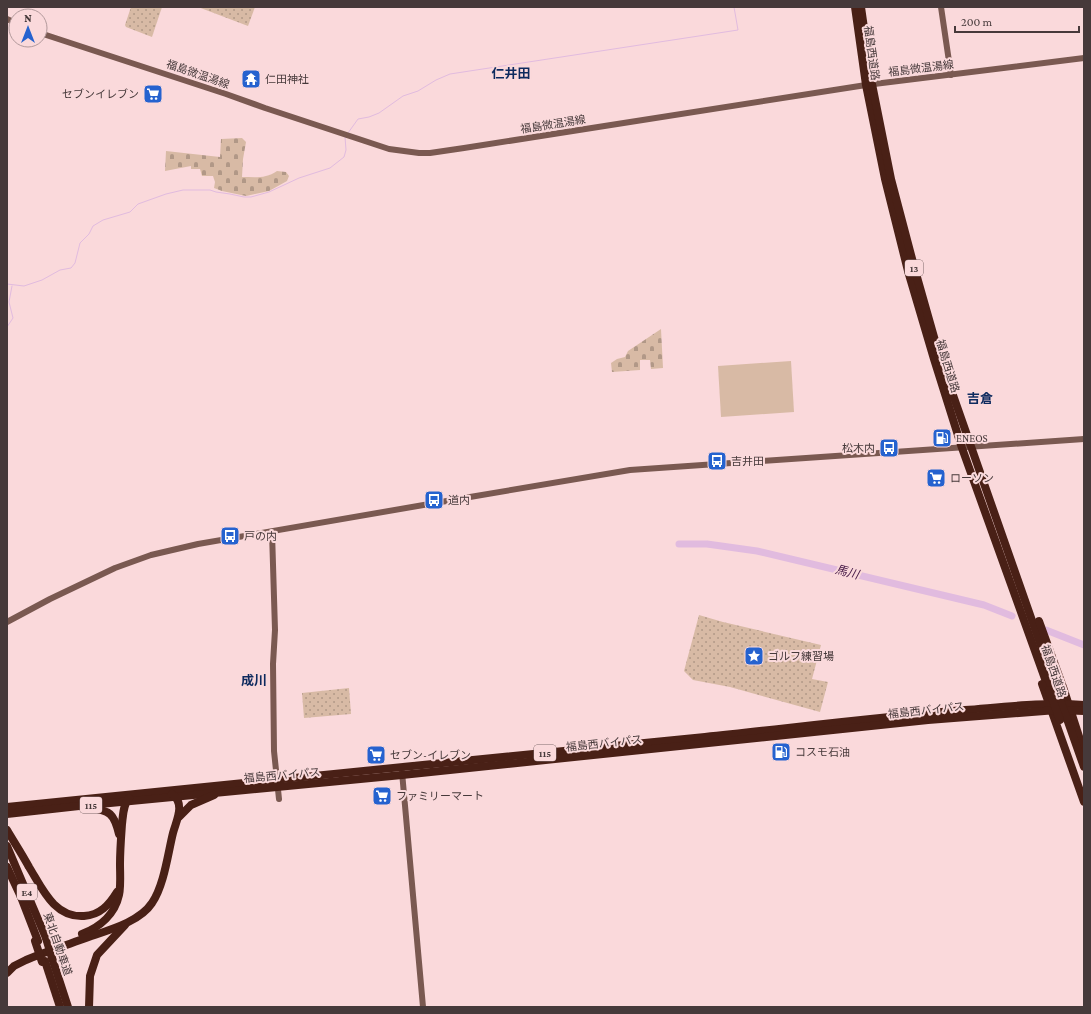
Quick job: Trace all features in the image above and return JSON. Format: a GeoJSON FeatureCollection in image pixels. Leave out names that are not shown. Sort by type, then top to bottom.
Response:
{"type":"FeatureCollection","features":[{"type":"Feature","properties":{"kind":"highway","name":"福島西道路"},"geometry":{"type":"LineString","coordinates":[[855,7],[885,179],[908,272],[962,448],[976,487],[997,532]]}},
{"type":"Feature","properties":{"kind":"highway","name":"福島西道路"},"geometry":{"type":"LineString","coordinates":[[861,7],[869,85],[914,270],[940,358],[971,447],[997,532],[1053,689],[1084,788]]}},
{"type":"Feature","properties":{"kind":"highway"},"geometry":{"type":"LineString","coordinates":[[997,532],[1013,550],[1070,707],[1084,752]]}},
{"type":"Feature","properties":{"kind":"highway"},"geometry":{"type":"LineString","coordinates":[[997,532],[994,547],[998,561],[1084,802]]}},
{"type":"Feature","properties":{"kind":"highway","name":"福島西バイパス"},"geometry":{"type":"LineString","coordinates":[[7,807],[134,793],[277,783],[1050,707],[1084,705]]}},
{"type":"Feature","properties":{"kind":"highway","name":"福島西バイパス"},"geometry":{"type":"LineString","coordinates":[[1070,707],[1084,711]]}},
{"type":"Feature","properties":{"kind":"highway","name":"福島西道路"},"geometry":{"type":"LineString","coordinates":[[1063,719],[1084,768]]}},
{"type":"Feature","properties":{"kind":"highway","name":"福島西バイパス"},"geometry":{"type":"LineString","coordinates":[[7,814],[232,790],[277,783]]}},
{"type":"Feature","properties":{"kind":"highway"},"geometry":{"type":"LineString","coordinates":[[166,790],[174,796],[178,803],[179,817]]}},
{"type":"Feature","properties":{"kind":"highway"},"geometry":{"type":"LineString","coordinates":[[7,974],[14,966],[26,960],[116,927],[138,916],[149,907],[157,894],[174,828],[179,817],[191,805],[210,796],[232,790]]}},
{"type":"Feature","properties":{"kind":"highway"},"geometry":{"type":"LineString","coordinates":[[7,966],[22,956],[88,932],[96,927],[112,911],[119,895],[122,822],[126,802],[134,793]]}},
{"type":"Feature","properties":{"kind":"highway"},"geometry":{"type":"LineString","coordinates":[[79,806],[102,810],[112,815],[116,823],[120,843]]}},
{"type":"Feature","properties":{"kind":"highway"},"geometry":{"type":"LineString","coordinates":[[7,830],[43,890],[54,904],[62,911],[75,916],[93,914],[108,905],[119,888]]}},
{"type":"Feature","properties":{"kind":"highway","name":"東北自動車道"},"geometry":{"type":"LineString","coordinates":[[7,846],[46,960],[60,1007]]}},
{"type":"Feature","properties":{"kind":"highway","name":"東北自動車道"},"geometry":{"type":"LineString","coordinates":[[7,867],[39,940]]}},
{"type":"Feature","properties":{"kind":"highway"},"geometry":{"type":"LineString","coordinates":[[89,1007],[90,976],[97,955],[130,920]]}},
{"type":"Feature","properties":{"kind":"highway"},"geometry":{"type":"LineString","coordinates":[[46,960],[53,1007]]}},
{"type":"Feature","properties":{"kind":"highway","name":"東北自動車道"},"geometry":{"type":"LineString","coordinates":[[46,960],[68,1007]]}},
{"type":"Feature","properties":{"kind":"street"},"geometry":{"type":"LineString","coordinates":[[941,7],[951,75]]}},
{"type":"Feature","properties":{"kind":"street","name":"福島微温湯線"},"geometry":{"type":"LineString","coordinates":[[48,36],[211,89],[340,134],[389,149],[419,153],[430,153],[869,85],[1084,58]]}},
{"type":"Feature","properties":{"kind":"street"},"geometry":{"type":"LineString","coordinates":[[7,622],[50,599],[115,568],[173,549],[630,470],[1084,439]]}},
{"type":"Feature","properties":{"kind":"street"},"geometry":{"type":"LineString","coordinates":[[272,532],[275,630],[273,664],[274,751],[279,798]]}},
{"type":"Feature","properties":{"kind":"street"},"geometry":{"type":"LineString","coordinates":[[402,771],[423,1007]]}},
{"type":"Feature","properties":{"kind":"green space"},"geometry":{"type":"Polygon","coordinates":[[[131,7],[162,7],[152,37],[126,27],[125,25],[131,7]]]}},
{"type":"Feature","properties":{"kind":"green space"},"geometry":{"type":"Polygon","coordinates":[[[198,7],[255,7],[248,26],[198,7]]]}},
{"type":"Feature","properties":{"kind":"green space"},"geometry":{"type":"Polygon","coordinates":[[[242,138],[246,142],[242,177],[265,176],[273,174],[277,171],[286,172],[289,176],[287,181],[269,191],[246,196],[214,188],[215,182],[213,176],[202,176],[200,169],[191,169],[191,166],[165,171],[166,151],[220,157],[221,139],[242,138]]]}},
{"type":"Feature","properties":{"kind":"green space"},"geometry":{"type":"Polygon","coordinates":[[[661,329],[663,368],[651,369],[650,360],[640,360],[640,370],[612,372],[611,363],[617,359],[625,357],[628,351],[661,329]]]}},
{"type":"Feature","properties":{"kind":"green space"},"geometry":{"type":"Polygon","coordinates":[[[791,361],[794,412],[721,417],[718,366],[791,361]]]}},
{"type":"Feature","properties":{"kind":"green space"},"geometry":{"type":"Polygon","coordinates":[[[699,615],[821,645],[812,679],[828,682],[820,712],[730,687],[693,680],[684,671],[699,615]]]}},
{"type":"Feature","properties":{"kind":"green space"},"geometry":{"type":"Polygon","coordinates":[[[349,688],[351,714],[304,718],[302,693],[349,688]]]}},
{"type":"Feature","properties":{"kind":"waterway"},"geometry":{"type":"LineString","coordinates":[[348,133],[358,119],[379,113],[403,96],[418,91],[436,80],[450,74],[738,30],[734,7]]}},
{"type":"Feature","properties":{"kind":"waterway"},"geometry":{"type":"LineString","coordinates":[[7,284],[24,286],[42,280],[60,270],[71,268],[75,263],[80,243],[89,234],[93,226],[103,220],[130,212],[138,204],[166,194],[183,190],[210,190],[251,197],[269,192],[299,178],[330,168],[344,157],[346,150],[345,137]]}},
{"type":"Feature","properties":{"kind":"waterway"},"geometry":{"type":"LineString","coordinates":[[7,327],[13,318],[9,302],[12,286]]}},
{"type":"Feature","properties":{"kind":"waterway","name":"馬川"},"geometry":{"type":"LineString","coordinates":[[679,544],[707,544],[757,551],[984,605],[1012,616]]}},
{"type":"Feature","properties":{"kind":"waterway","name":"馬川"},"geometry":{"type":"LineString","coordinates":[[1046,630],[1084,645]]}},
{"type":"Feature","properties":{"kind":"place","name":"仁田神社"},"geometry":{"type":"Point","coordinates":[251,79]}},
{"type":"Feature","properties":{"kind":"place","name":"セブンイレブン"},"geometry":{"type":"Point","coordinates":[153,94]}},
{"type":"Feature","properties":{"kind":"place","name":"ENEOS"},"geometry":{"type":"Point","coordinates":[942,438]}},
{"type":"Feature","properties":{"kind":"place","name":"松木内"},"geometry":{"type":"Point","coordinates":[889,448]}},
{"type":"Feature","properties":{"kind":"place","name":"吉井田"},"geometry":{"type":"Point","coordinates":[717,461]}},
{"type":"Feature","properties":{"kind":"place","name":"ローソン"},"geometry":{"type":"Point","coordinates":[936,478]}},
{"type":"Feature","properties":{"kind":"place","name":"道内"},"geometry":{"type":"Point","coordinates":[434,500]}},
{"type":"Feature","properties":{"kind":"place","name":"戸の内"},"geometry":{"type":"Point","coordinates":[230,536]}},
{"type":"Feature","properties":{"kind":"place","name":"ゴルフ練習場"},"geometry":{"type":"Point","coordinates":[754,656]}},
{"type":"Feature","properties":{"kind":"place","name":"コスモ石油"},"geometry":{"type":"Point","coordinates":[781,752]}},
{"type":"Feature","properties":{"kind":"place","name":"セブン-イレブン"},"geometry":{"type":"Point","coordinates":[376,755]}},
{"type":"Feature","properties":{"kind":"place","name":"ファミリーマート"},"geometry":{"type":"Point","coordinates":[382,796]}},
{"type":"Feature","properties":{"kind":"district","name":"仁井田"},"geometry":{"type":"Point","coordinates":[511,73]}},
{"type":"Feature","properties":{"kind":"district","name":"吉倉"},"geometry":{"type":"Point","coordinates":[980,398]}},
{"type":"Feature","properties":{"kind":"district","name":"成川"},"geometry":{"type":"Point","coordinates":[254,680]}}]}
